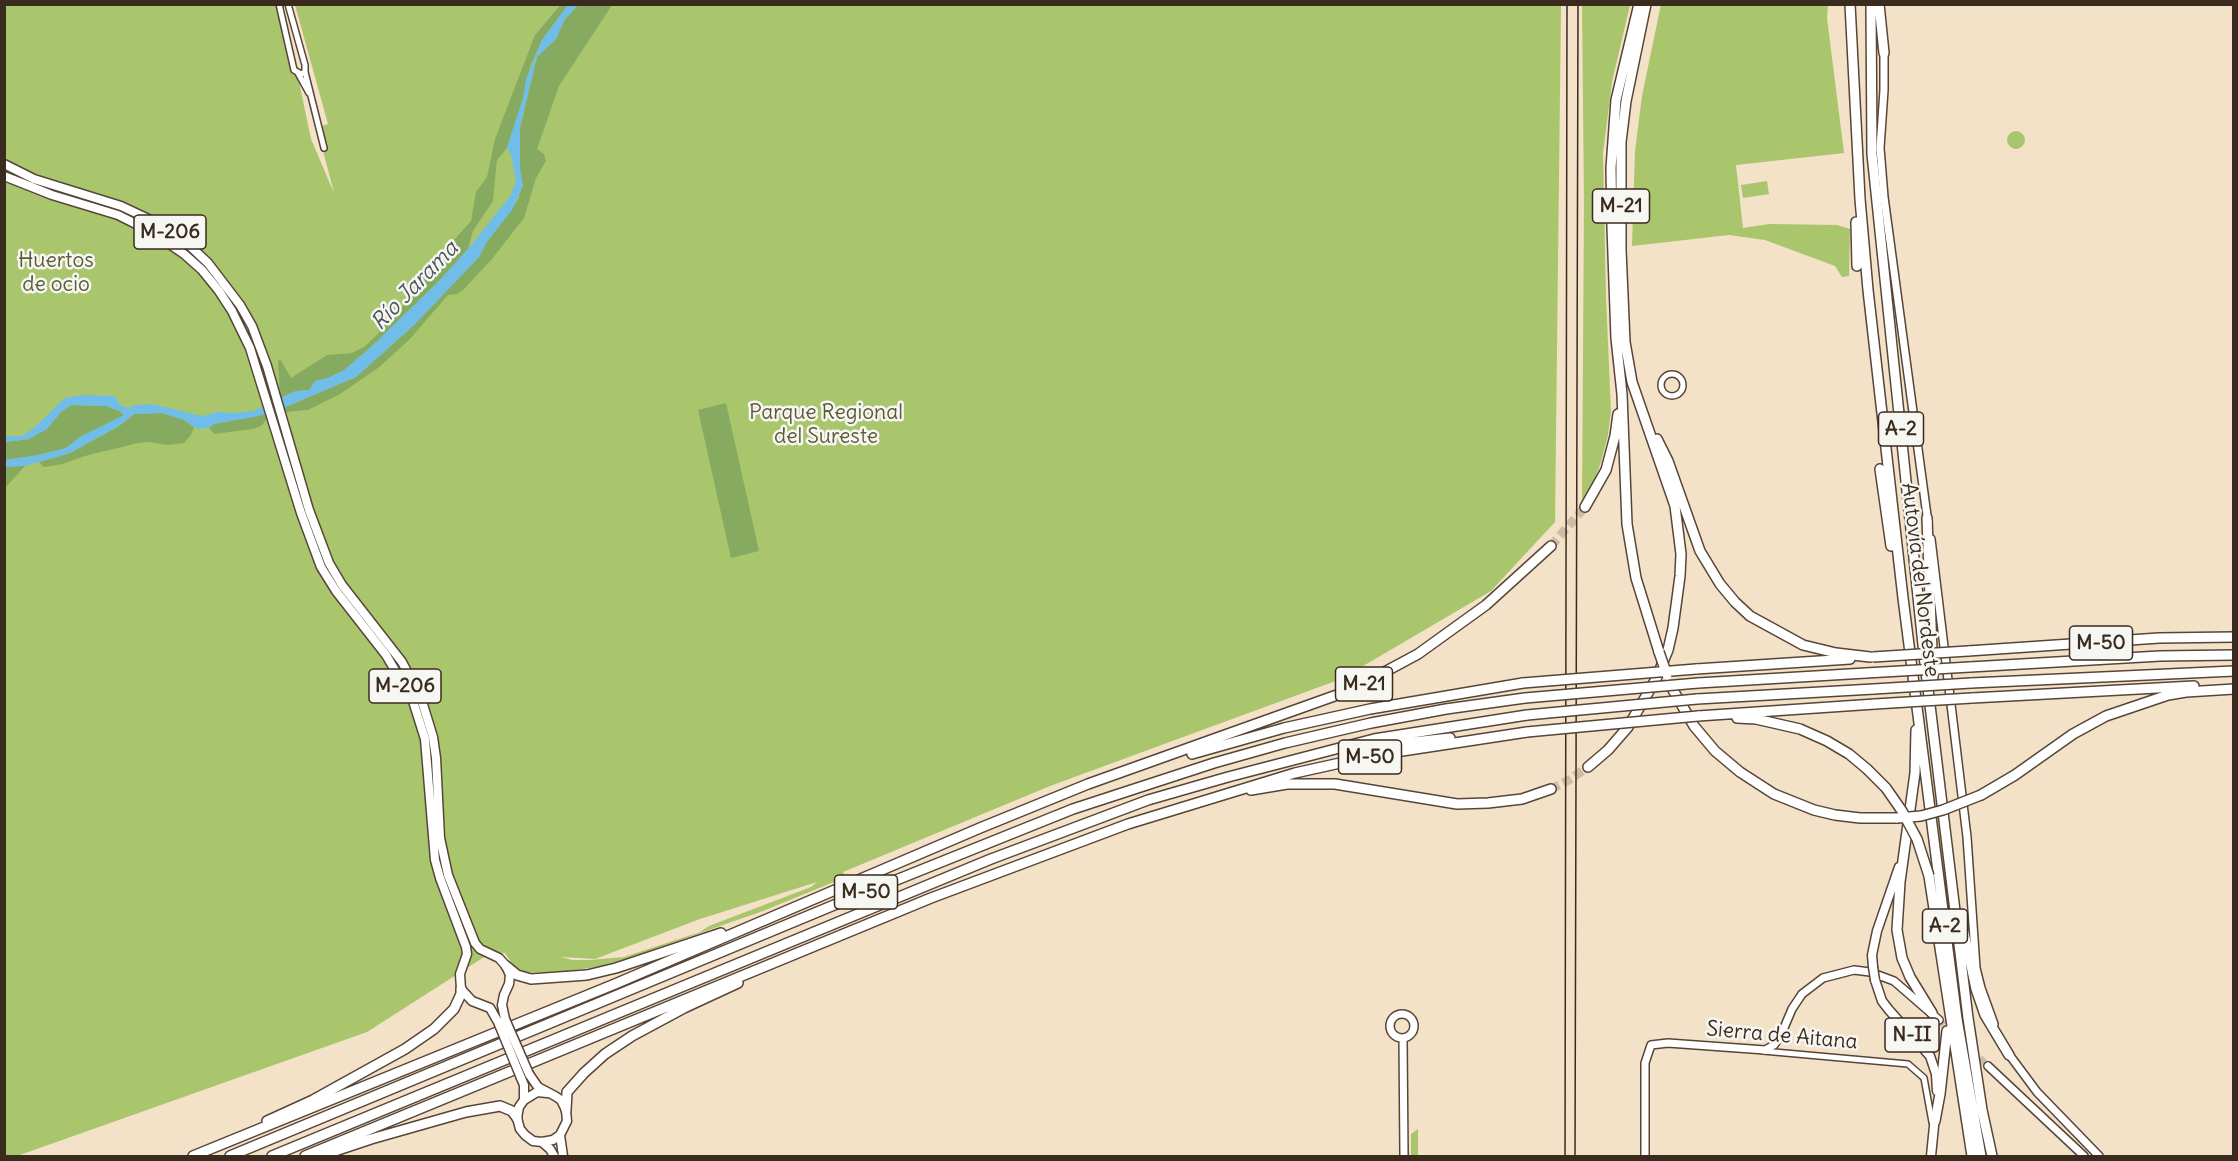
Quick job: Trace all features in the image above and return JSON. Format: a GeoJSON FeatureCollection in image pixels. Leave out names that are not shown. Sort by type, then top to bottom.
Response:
{"type":"FeatureCollection","features":[{"type":"Feature","properties":{"kind":"highway","name":"M-21"},"geometry":{"type":"LineString","coordinates":[[1585,507],[1606,470],[1618,415],[1612,147],[1616,100],[1638,4]]}},
{"type":"Feature","properties":{"kind":"highway","name":"M-21"},"geometry":{"type":"LineString","coordinates":[[1588,767],[1608,750],[1628,727],[1642,705],[1668,650],[1678,602],[1681,554],[1675,506],[1632,382],[1625,342],[1621,238],[1622,142],[1626,101],[1648,4]]}},
{"type":"Feature","properties":{"kind":"highway","name":"Autovía del Nordeste"},"geometry":{"type":"LineString","coordinates":[[1850,4],[1860,199],[1869,301],[1903,598],[1956,1008],[1981,1156]]}},
{"type":"Feature","properties":{"kind":"highway","name":"Autovía del Nordeste"},"geometry":{"type":"LineString","coordinates":[[1870,4],[1872,154],[1925,664],[1968,1018],[1982,1110],[1992,1156]]}},
{"type":"Feature","properties":{"kind":"highway"},"geometry":{"type":"LineString","coordinates":[[1879,4],[1884,53]]}},
{"type":"Feature","properties":{"kind":"highway"},"geometry":{"type":"LineString","coordinates":[[1857,266],[1856,216],[1860,199]]}},
{"type":"Feature","properties":{"kind":"highway","name":"M-21"},"geometry":{"type":"LineString","coordinates":[[1618,362],[1623,417],[1627,524],[1636,578],[1659,652],[1673,690],[1694,726],[1715,751],[1740,772],[1774,795],[1835,815],[1869,819],[1921,816],[1981,795],[2015,775],[2073,734],[2125,708],[2186,692],[2234,688]]}},
{"type":"Feature","properties":{"kind":"highway"},"geometry":{"type":"LineString","coordinates":[[1640,408],[1668,461],[1704,559],[1735,602],[1750,616],[1803,645],[1836,653],[1871,657]]}},
{"type":"Feature","properties":{"kind":"highway"},"geometry":{"type":"LineString","coordinates":[[1880,469],[1898,585],[1903,598]]}},
{"type":"Feature","properties":{"kind":"highway"},"geometry":{"type":"LineString","coordinates":[[1927,518],[1937,748]]}},
{"type":"Feature","properties":{"kind":"highway","name":"M-21"},"geometry":{"type":"LineString","coordinates":[[1146,765],[1351,690],[1419,654],[1486,605],[1551,546]]}},
{"type":"Feature","properties":{"kind":"highway","name":"M-50"},"geometry":{"type":"LineString","coordinates":[[193,1156],[487,1037],[1088,784],[1146,765],[1284,728],[1370,709],[1523,683],[2159,638],[2234,637]]}},
{"type":"Feature","properties":{"kind":"highway","name":"M-50"},"geometry":{"type":"LineString","coordinates":[[230,1156],[839,903],[1073,809],[1214,763],[1286,743],[1382,721],[1525,698],[1698,683],[2160,656],[2234,655]]}},
{"type":"Feature","properties":{"kind":"highway","name":"M-50"},"geometry":{"type":"LineString","coordinates":[[272,1156],[1078,825],[1148,800],[1343,747],[1413,732],[1527,715],[1697,699],[2234,671]]}},
{"type":"Feature","properties":{"kind":"highway","name":"M-50"},"geometry":{"type":"LineString","coordinates":[[305,1156],[848,932],[1055,850],[1128,824],[1261,782],[1365,758],[1527,732],[1701,716],[1875,704],[2162,687],[2234,688]]}},
{"type":"Feature","properties":{"kind":"highway"},"geometry":{"type":"LineString","coordinates":[[1917,694],[1915,773],[1903,855],[1897,930],[1902,958],[1910,977],[1936,1016]]}},
{"type":"Feature","properties":{"kind":"highway"},"geometry":{"type":"LineString","coordinates":[[1701,716],[1756,719],[1800,729],[1827,741],[1849,754],[1867,769],[1886,788],[1902,811],[1917,839],[1929,876],[1972,1156]]}},
{"type":"Feature","properties":{"kind":"highway"},"geometry":{"type":"LineString","coordinates":[[1343,747],[1356,748],[1527,732]]}},
{"type":"Feature","properties":{"kind":"highway"},"geometry":{"type":"LineString","coordinates":[[1216,797],[1287,784],[1314,783],[1353,786],[1456,804],[1477,804],[1522,798],[1551,789]]}},
{"type":"Feature","properties":{"kind":"highway"},"geometry":{"type":"LineString","coordinates":[[1948,850],[1976,988],[1985,1015],[2009,1055]]}},
{"type":"Feature","properties":{"kind":"highway"},"geometry":{"type":"LineString","coordinates":[[506,966],[517,975],[531,979],[587,975],[625,965],[818,898]]}},
{"type":"Feature","properties":{"kind":"highway"},"geometry":{"type":"LineString","coordinates":[[566,1110],[567,1092],[574,1083],[606,1054],[633,1036],[684,1008],[848,932]]}},
{"type":"Feature","properties":{"kind":"highway"},"geometry":{"type":"LineString","coordinates":[[1934,1126],[1947,1041],[1942,963]]}},
{"type":"Feature","properties":{"kind":"highway"},"geometry":{"type":"LineString","coordinates":[[188,1156],[312,1100],[405,1049],[434,1029],[454,1009],[461,989]]}},
{"type":"Feature","properties":{"kind":"highway"},"geometry":{"type":"LineString","coordinates":[[320,1156],[466,1112],[500,1106],[512,1111],[517,1118]]}},
{"type":"Feature","properties":{"kind":"main road"},"geometry":{"type":"LineString","coordinates":[[1884,53],[1880,148],[1884,197],[1942,622],[1962,793],[1976,968],[1989,1013],[2009,1055],[2037,1092],[2099,1156]]}},
{"type":"Feature","properties":{"kind":"main road","name":"M-206"},"geometry":{"type":"LineString","coordinates":[[4,164],[34,179],[121,206],[154,222],[190,246],[220,277],[240,304],[252,326],[267,366],[309,510],[329,562],[342,585],[402,662],[421,698],[433,737],[440,838],[448,875],[472,937],[480,949],[499,958],[506,966]]}},
{"type":"Feature","properties":{"kind":"main road","name":"M-206"},"geometry":{"type":"LineString","coordinates":[[4,176],[31,188],[136,223],[184,254],[219,291],[232,311],[250,348],[321,567],[336,591],[395,668],[419,719],[427,758],[435,860],[466,947],[467,954],[460,974],[461,989]]}},
{"type":"Feature","properties":{"kind":"main road","name":"N-II"},"geometry":{"type":"LineString","coordinates":[[1903,855],[1877,931],[1872,955],[1873,967],[1882,1001],[1924,1049],[1934,1065],[1937,1081],[1931,1156]]}},
{"type":"Feature","properties":{"kind":"main road"},"geometry":{"type":"LineString","coordinates":[[463,965],[477,954],[488,953]]}},
{"type":"Feature","properties":{"kind":"main road"},"geometry":{"type":"LineString","coordinates":[[502,1021],[502,1005],[510,975],[506,966]]}},
{"type":"Feature","properties":{"kind":"main road"},"geometry":{"type":"LineString","coordinates":[[1761,1051],[1770,1048],[1778,1041],[1792,1009],[1802,994],[1823,978],[1844,972],[1863,970],[1887,978],[1902,987],[1936,1016]]}},
{"type":"Feature","properties":{"kind":"main road"},"geometry":{"type":"LineString","coordinates":[[461,989],[472,1000],[490,1008],[502,1021],[525,1076],[561,1101],[566,1110],[567,1121],[560,1135],[553,1140],[533,1141],[520,1129],[517,1118],[519,1107],[524,1100],[537,1092],[547,1093]]}},
{"type":"Feature","properties":{"kind":"main road"},"geometry":{"type":"LineString","coordinates":[[481,1004],[493,1003],[504,995]]}},
{"type":"Feature","properties":{"kind":"main road"},"geometry":{"type":"LineString","coordinates":[[1403,1038],[1404,1156]]}},
{"type":"Feature","properties":{"kind":"main road","name":"Sierra de Aitana"},"geometry":{"type":"LineString","coordinates":[[1645,1156],[1645,1063],[1651,1045],[1668,1043],[1761,1051]]}},
{"type":"Feature","properties":{"kind":"main road"},"geometry":{"type":"LineString","coordinates":[[1988,1066],[2084,1156]]}},
{"type":"Feature","properties":{"kind":"main road"},"geometry":{"type":"LineString","coordinates":[[524,1100],[525,1076]]}},
{"type":"Feature","properties":{"kind":"main road"},"geometry":{"type":"LineString","coordinates":[[560,1135],[563,1156]]}},
{"type":"Feature","properties":{"kind":"main road"},"geometry":{"type":"LineString","coordinates":[[542,1142],[554,1156]]}},
{"type":"Feature","properties":{"kind":"street"},"geometry":{"type":"LineString","coordinates":[[279,4],[294,70],[298,73],[312,99]]}},
{"type":"Feature","properties":{"kind":"street"},"geometry":{"type":"LineString","coordinates":[[288,4],[305,64],[324,148]]}},
{"type":"Feature","properties":{"kind":"street"},"geometry":{"type":"LineString","coordinates":[[298,73],[305,72]]}},
{"type":"Feature","properties":{"kind":"street"},"geometry":{"type":"LineString","coordinates":[[1668,375],[1675,375],[1682,382],[1682,389],[1677,395],[1670,396],[1662,391],[1662,380],[1668,375]]}},
{"type":"Feature","properties":{"kind":"street","name":"Sierra de Aitana"},"geometry":{"type":"LineString","coordinates":[[1761,1051],[1908,1064],[1921,1074],[1926,1083],[1934,1126]]}},
{"type":"Feature","properties":{"kind":"green space","name":"Parque Regional del Sureste"},"geometry":{"type":"Polygon","coordinates":[[[564,4],[1561,5],[1555,522],[1491,591],[1341,679],[1050,786],[843,872],[846,877],[763,911],[634,956],[602,966],[569,971],[524,973],[516,970],[505,953],[492,952],[367,1032],[17,1156],[5,1156],[5,5],[283,5],[311,139],[334,193],[317,128],[328,124],[295,5],[560,5],[534,37],[564,4]],[[817,882],[700,919],[595,959],[561,957],[572,960],[590,960],[624,957],[700,932],[709,926],[811,887],[817,882]]]}},
{"type":"Feature","properties":{"kind":"green space"},"geometry":{"type":"Polygon","coordinates":[[[1661,4],[1828,5],[1827,18],[1844,153],[1736,165],[1743,228],[1769,224],[1837,225],[1850,229],[1849,276],[1842,277],[1835,266],[1765,240],[1729,235],[1632,246],[1635,151],[1642,96],[1661,4]]]}},
{"type":"Feature","properties":{"kind":"green space"},"geometry":{"type":"Polygon","coordinates":[[[560,5],[568,5],[542,40],[530,67],[507,148],[497,160],[493,201],[473,231],[468,249],[438,282],[344,370],[328,378],[315,381],[309,390],[296,391],[280,398],[278,361],[280,359],[291,378],[327,355],[352,353],[364,347],[379,333],[377,327],[383,326],[408,301],[405,295],[471,221],[476,192],[487,177],[495,139],[535,35],[560,5]]]}},
{"type":"Feature","properties":{"kind":"green space"},"geometry":{"type":"Polygon","coordinates":[[[578,5],[612,5],[559,86],[537,149],[544,154],[546,161],[536,178],[524,218],[492,259],[464,289],[457,294],[448,295],[409,340],[378,368],[340,394],[308,410],[286,412],[283,408],[356,377],[414,325],[479,257],[486,243],[519,198],[520,128],[537,57],[556,39],[565,19],[578,5]]]}},
{"type":"Feature","properties":{"kind":"green space"},"geometry":{"type":"Polygon","coordinates":[[[1582,5],[1630,5],[1612,82],[1603,153],[1611,411],[1601,462],[1592,487],[1582,501],[1584,205],[1582,5]]]}},
{"type":"Feature","properties":{"kind":"green space"},"geometry":{"type":"Polygon","coordinates":[[[2016,131],[2022,134],[2025,140],[2022,146],[2016,149],[2010,146],[2007,140],[2010,134],[2016,131]]]}},
{"type":"Feature","properties":{"kind":"green space"},"geometry":{"type":"Polygon","coordinates":[[[1767,181],[1769,194],[1743,198],[1741,185],[1767,181]]]}},
{"type":"Feature","properties":{"kind":"green space"},"geometry":{"type":"Polygon","coordinates":[[[726,403],[759,551],[731,558],[698,410],[726,403]]]}},
{"type":"Feature","properties":{"kind":"green space"},"geometry":{"type":"Polygon","coordinates":[[[72,405],[106,406],[120,411],[124,416],[80,437],[66,448],[5,460],[5,442],[29,439],[46,429],[62,410],[72,405]]]}},
{"type":"Feature","properties":{"kind":"green space"},"geometry":{"type":"Polygon","coordinates":[[[162,413],[184,420],[194,427],[184,443],[167,445],[138,443],[63,464],[44,467],[39,462],[70,453],[119,426],[134,414],[162,413]]]}},
{"type":"Feature","properties":{"kind":"green space"},"geometry":{"type":"Polygon","coordinates":[[[265,414],[267,419],[261,426],[253,429],[214,434],[209,428],[214,424],[265,414]]]}},
{"type":"Feature","properties":{"kind":"green space"},"geometry":{"type":"Polygon","coordinates":[[[25,466],[5,488],[5,467],[25,466]]]}},
{"type":"Feature","properties":{"kind":"green space"},"geometry":{"type":"Polygon","coordinates":[[[1418,1129],[1418,1156],[1411,1156],[1411,1134],[1418,1129]]]}},
{"type":"Feature","properties":{"kind":"water"},"geometry":{"type":"Polygon","coordinates":[[[568,5],[578,5],[565,19],[556,39],[537,57],[520,128],[520,169],[523,186],[512,210],[486,243],[479,257],[414,325],[356,377],[281,409],[254,417],[214,424],[209,428],[198,429],[184,420],[162,413],[134,414],[119,426],[70,453],[25,466],[5,467],[5,460],[66,448],[80,437],[124,415],[106,406],[72,405],[62,411],[47,429],[29,439],[5,442],[5,436],[22,436],[35,427],[65,398],[83,395],[115,396],[121,406],[130,408],[134,405],[152,404],[202,416],[218,412],[253,411],[296,391],[309,390],[315,381],[328,378],[344,370],[438,282],[511,195],[516,181],[511,155],[507,148],[523,98],[526,79],[542,40],[568,5]]]}},
{"type":"Feature","properties":{"kind":"tunnel"},"geometry":{"type":"LineString","coordinates":[[1551,546],[1585,507]]}},
{"type":"Feature","properties":{"kind":"tunnel"},"geometry":{"type":"LineString","coordinates":[[1551,789],[1588,767]]}},
{"type":"Feature","properties":{"kind":"tunnel"},"geometry":{"type":"LineString","coordinates":[[1939,1020],[1953,1033]]}},
{"type":"Feature","properties":{"kind":"tunnel"},"geometry":{"type":"LineString","coordinates":[[1972,1051],[1988,1066]]}},
{"type":"Feature","properties":{"kind":"railway"},"geometry":{"type":"LineString","coordinates":[[1565,1156],[1567,4]]}},
{"type":"Feature","properties":{"kind":"railway"},"geometry":{"type":"LineString","coordinates":[[1575,1156],[1578,4]]}},
{"type":"Feature","properties":{"kind":"park label","name":"Huertos de ocio"},"geometry":{"type":"Point","coordinates":[56,273]}},
{"type":"Feature","properties":{"kind":"water label","name":"Río Jarama"},"geometry":{"type":"Point","coordinates":[415,286]}}]}
